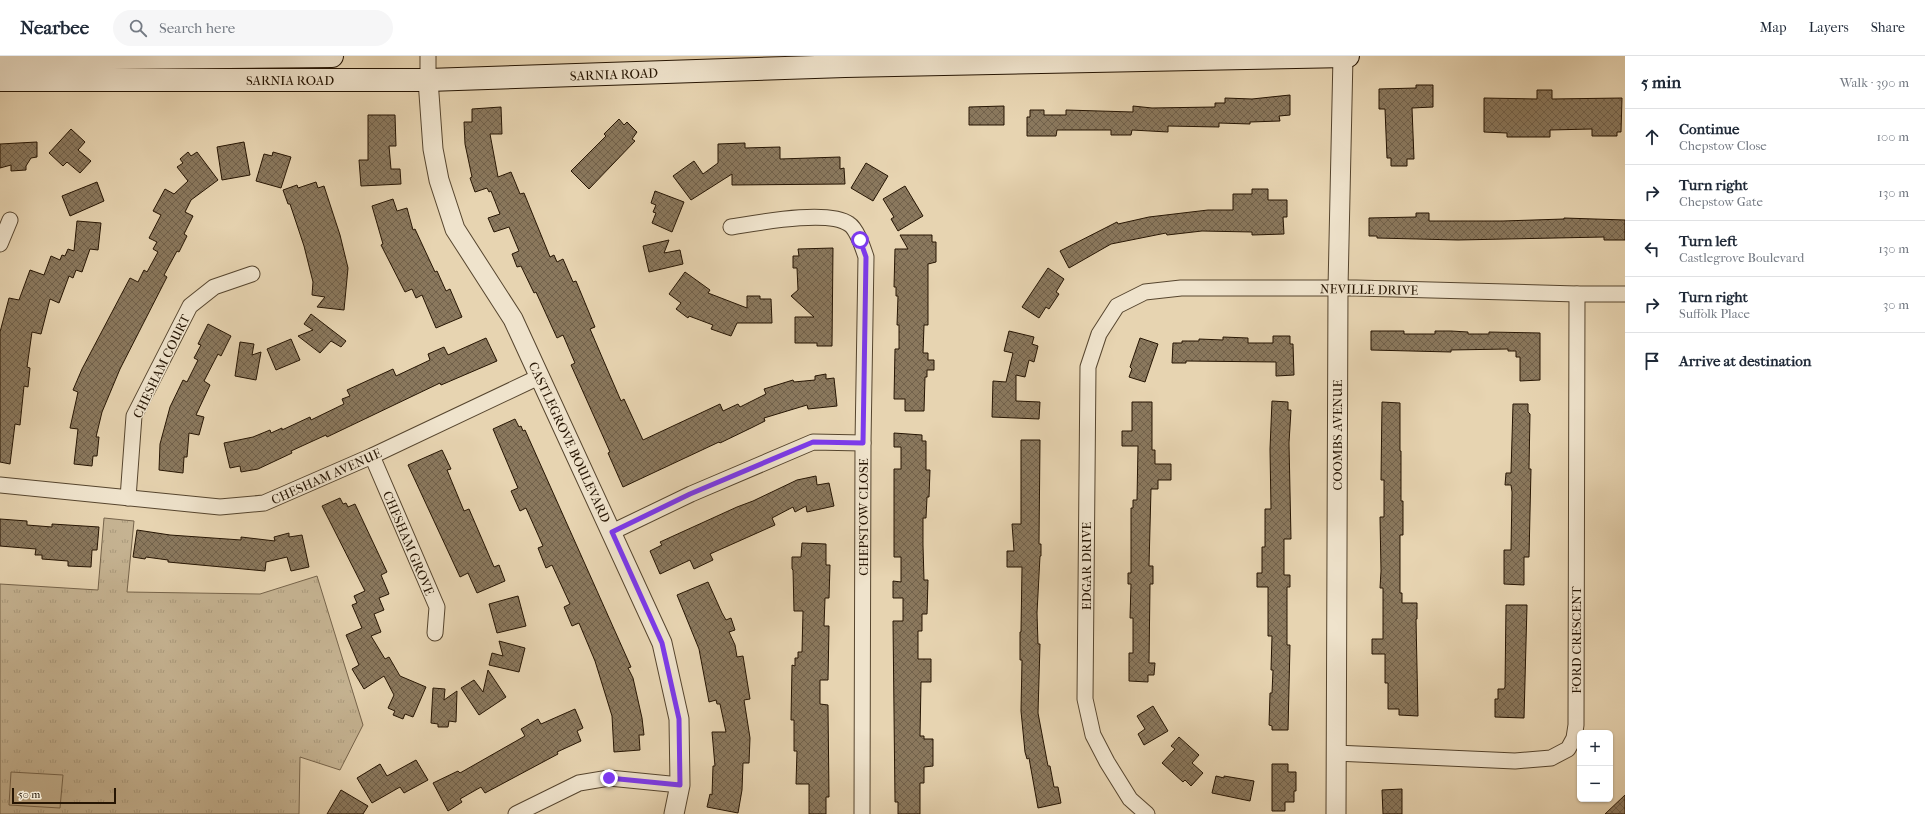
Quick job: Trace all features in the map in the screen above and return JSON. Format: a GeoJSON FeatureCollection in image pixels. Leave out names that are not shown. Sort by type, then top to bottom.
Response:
{"type":"FeatureCollection","features":[{"type":"Feature","properties":{"kind":"main road","name":"SARNIA ROAD"},"geometry":{"type":"LineString","coordinates":[[0,59],[332,56]]}},
{"type":"Feature","properties":{"kind":"main road","name":"SARNIA ROAD"},"geometry":{"type":"LineString","coordinates":[[0,80],[428,80],[845,61],[1348,56]]}},
{"type":"Feature","properties":{"kind":"street"},"geometry":{"type":"LineString","coordinates":[[428,56],[428,80]]}},
{"type":"Feature","properties":{"kind":"street","name":"COOMBS AVENUE"},"geometry":{"type":"LineString","coordinates":[[1336,814],[1335,753],[1338,288],[1343,56]]}},
{"type":"Feature","properties":{"kind":"street","name":"CASTLEGROVE BOULEVARD"},"geometry":{"type":"LineString","coordinates":[[428,80],[433,149],[438,180],[455,230],[513,319],[541,376],[662,643],[679,719],[680,785],[674,814]]}},
{"type":"Feature","properties":{"kind":"street","name":"CHEPSTOW CLOSE"},"geometry":{"type":"LineString","coordinates":[[731,227],[769,221],[828,217],[850,224],[860,240],[866,257],[863,443],[862,814]]}},
{"type":"Feature","properties":{"kind":"street"},"geometry":{"type":"LineString","coordinates":[[0,244],[10,220]]}},
{"type":"Feature","properties":{"kind":"street","name":"CHESHAM COURT"},"geometry":{"type":"LineString","coordinates":[[128,498],[134,416],[190,306],[214,287],[252,274]]}},
{"type":"Feature","properties":{"kind":"street","name":"NEVILLE DRIVE"},"geometry":{"type":"LineString","coordinates":[[1117,306],[1145,292],[1181,288],[1338,288],[1625,294]]}},
{"type":"Feature","properties":{"kind":"street","name":"FORD CRESCENT"},"geometry":{"type":"LineString","coordinates":[[1335,753],[1515,761],[1551,758],[1568,749],[1574,738],[1576,725],[1577,294]]}},
{"type":"Feature","properties":{"kind":"street","name":"EDGAR DRIVE"},"geometry":{"type":"LineString","coordinates":[[1117,306],[1099,334],[1088,368],[1085,699],[1093,734],[1103,755],[1130,799],[1146,814]]}},
{"type":"Feature","properties":{"kind":"street","name":"CHESHAM AVENUE"},"geometry":{"type":"LineString","coordinates":[[0,485],[220,507],[264,503],[372,456],[541,376]]}},
{"type":"Feature","properties":{"kind":"street"},"geometry":{"type":"LineString","coordinates":[[612,532],[690,494],[813,442],[863,443]]}},
{"type":"Feature","properties":{"kind":"street","name":"CHESHAM GROVE"},"geometry":{"type":"LineString","coordinates":[[372,456],[437,607],[434,633]]}},
{"type":"Feature","properties":{"kind":"street"},"geometry":{"type":"LineString","coordinates":[[516,814],[578,783],[609,778],[680,785]]}},
{"type":"Feature","properties":{"kind":"green space"},"geometry":{"type":"Polygon","coordinates":[[[104,518],[134,521],[127,592],[260,594],[317,576],[363,725],[340,770],[300,757],[299,814],[0,814],[0,584],[98,590],[104,518]]]}},
{"type":"Feature","properties":{"kind":"green space"},"geometry":{"type":"Polygon","coordinates":[[[11,772],[63,775],[60,808],[9,805],[11,772]]]}},
{"type":"Feature","properties":{"kind":"building"},"geometry":{"type":"Polygon","coordinates":[[[1416,85],[1433,85],[1433,107],[1412,108],[1414,159],[1407,159],[1407,166],[1391,166],[1391,158],[1387,158],[1385,109],[1379,109],[1379,89],[1416,88],[1416,85]]]}},
{"type":"Feature","properties":{"kind":"building"},"geometry":{"type":"Polygon","coordinates":[[[1537,90],[1552,90],[1552,99],[1622,98],[1621,132],[1617,132],[1617,136],[1592,136],[1592,129],[1550,130],[1550,137],[1507,137],[1507,133],[1484,132],[1484,98],[1537,99],[1537,90]]]}},
{"type":"Feature","properties":{"kind":"building"},"geometry":{"type":"Polygon","coordinates":[[[1290,95],[1290,115],[1279,116],[1280,121],[1250,122],[1250,124],[1219,123],[1219,127],[1168,126],[1168,132],[1132,130],[1131,135],[1111,135],[1111,130],[1057,130],[1056,136],[1027,136],[1027,117],[1030,117],[1030,110],[1044,110],[1044,115],[1066,115],[1066,110],[1133,112],[1133,106],[1152,108],[1215,107],[1215,103],[1225,103],[1225,98],[1252,99],[1290,95]]]}},
{"type":"Feature","properties":{"kind":"building"},"geometry":{"type":"Polygon","coordinates":[[[1004,106],[1004,125],[969,125],[969,107],[1004,106]]]}},
{"type":"Feature","properties":{"kind":"building"},"geometry":{"type":"Polygon","coordinates":[[[501,107],[502,134],[490,134],[498,177],[511,172],[520,194],[524,193],[550,257],[554,255],[557,262],[563,259],[573,282],[576,281],[595,327],[590,329],[621,401],[624,399],[643,440],[720,404],[723,411],[738,404],[740,407],[766,394],[764,389],[793,380],[794,382],[815,380],[815,376],[826,374],[826,379],[834,378],[837,406],[808,409],[807,405],[764,418],[765,421],[751,428],[623,487],[608,453],[610,452],[571,365],[575,363],[563,335],[557,338],[536,292],[534,293],[521,266],[517,267],[512,254],[519,251],[509,227],[494,232],[488,218],[500,214],[491,191],[489,192],[487,188],[475,192],[470,178],[472,177],[465,144],[464,122],[472,122],[472,109],[501,107]]]}},
{"type":"Feature","properties":{"kind":"building"},"geometry":{"type":"Polygon","coordinates":[[[368,115],[395,115],[396,146],[389,146],[391,169],[400,169],[401,184],[361,186],[359,160],[368,160],[368,115]]]}},
{"type":"Feature","properties":{"kind":"building"},"geometry":{"type":"Polygon","coordinates":[[[619,119],[624,125],[627,122],[637,132],[632,139],[635,141],[589,189],[571,171],[606,136],[604,134],[619,119]]]}},
{"type":"Feature","properties":{"kind":"building"},"geometry":{"type":"Polygon","coordinates":[[[71,129],[85,142],[78,150],[91,161],[80,173],[67,162],[63,166],[49,153],[71,129]]]}},
{"type":"Feature","properties":{"kind":"building"},"geometry":{"type":"Polygon","coordinates":[[[37,142],[37,157],[31,158],[26,166],[26,170],[11,171],[11,165],[0,168],[0,144],[37,142]]]}},
{"type":"Feature","properties":{"kind":"building"},"geometry":{"type":"Polygon","coordinates":[[[244,142],[250,175],[222,180],[217,147],[244,142]]]}},
{"type":"Feature","properties":{"kind":"building"},"geometry":{"type":"Polygon","coordinates":[[[745,143],[745,148],[780,147],[780,159],[840,157],[840,169],[844,168],[845,184],[732,185],[732,174],[691,200],[673,176],[694,161],[703,174],[718,163],[718,144],[745,143]]]}},
{"type":"Feature","properties":{"kind":"building"},"geometry":{"type":"Polygon","coordinates":[[[188,152],[191,156],[197,152],[218,180],[191,200],[185,212],[193,216],[184,234],[187,236],[179,252],[177,251],[164,275],[167,277],[120,369],[102,412],[96,437],[99,437],[97,456],[93,456],[92,466],[74,464],[78,429],[70,428],[78,392],[73,390],[82,369],[130,278],[138,282],[144,270],[147,272],[158,252],[153,249],[157,242],[149,238],[161,215],[153,211],[165,189],[174,194],[188,181],[177,167],[183,163],[180,159],[188,152]]]}},
{"type":"Feature","properties":{"kind":"building"},"geometry":{"type":"Polygon","coordinates":[[[273,152],[291,157],[281,188],[256,181],[264,154],[272,156],[273,152]]]}},
{"type":"Feature","properties":{"kind":"building"},"geometry":{"type":"Polygon","coordinates":[[[866,163],[888,176],[873,201],[851,188],[866,163]]]}},
{"type":"Feature","properties":{"kind":"building"},"geometry":{"type":"Polygon","coordinates":[[[97,182],[104,201],[70,216],[62,196],[97,182]]]}},
{"type":"Feature","properties":{"kind":"building"},"geometry":{"type":"Polygon","coordinates":[[[316,182],[318,188],[324,186],[340,235],[348,268],[344,310],[317,307],[325,297],[312,295],[313,282],[304,246],[290,204],[288,204],[283,190],[297,185],[298,188],[316,182]]]}},
{"type":"Feature","properties":{"kind":"building"},"geometry":{"type":"Polygon","coordinates":[[[905,186],[923,216],[898,231],[891,219],[894,217],[883,199],[905,186]]]}},
{"type":"Feature","properties":{"kind":"building"},"geometry":{"type":"Polygon","coordinates":[[[1252,189],[1268,189],[1268,200],[1287,200],[1287,217],[1283,217],[1284,234],[1252,235],[1252,232],[1202,231],[1167,235],[1166,233],[1111,244],[1069,268],[1060,251],[1117,222],[1118,224],[1149,217],[1208,210],[1233,210],[1233,194],[1252,194],[1252,189]]]}},
{"type":"Feature","properties":{"kind":"building"},"geometry":{"type":"Polygon","coordinates":[[[655,191],[684,202],[672,232],[652,223],[656,213],[653,212],[656,205],[651,203],[655,191]]]}},
{"type":"Feature","properties":{"kind":"building"},"geometry":{"type":"Polygon","coordinates":[[[393,199],[397,211],[407,208],[413,230],[415,229],[435,272],[437,271],[446,291],[450,289],[462,317],[436,328],[422,295],[416,298],[412,289],[405,292],[381,245],[383,244],[372,206],[393,199]]]}},
{"type":"Feature","properties":{"kind":"building"},"geometry":{"type":"Polygon","coordinates":[[[1416,213],[1429,213],[1429,221],[1503,221],[1564,218],[1625,220],[1625,240],[1604,240],[1604,237],[1458,240],[1377,238],[1377,236],[1369,236],[1369,218],[1416,217],[1416,213]]]}},
{"type":"Feature","properties":{"kind":"building"},"geometry":{"type":"Polygon","coordinates":[[[77,221],[101,223],[98,250],[90,249],[82,272],[76,270],[73,278],[69,276],[59,303],[50,299],[41,334],[32,332],[27,367],[30,368],[28,387],[24,386],[20,425],[15,424],[10,464],[0,462],[0,332],[9,298],[19,300],[30,270],[44,275],[51,256],[60,260],[62,255],[65,256],[68,249],[74,251],[77,221]]]}},
{"type":"Feature","properties":{"kind":"building"},"geometry":{"type":"Polygon","coordinates":[[[900,235],[932,235],[932,242],[936,242],[936,262],[928,264],[928,325],[924,325],[923,353],[928,353],[928,360],[934,360],[934,370],[927,370],[927,377],[925,377],[924,411],[905,411],[905,399],[894,399],[895,349],[899,349],[899,325],[897,325],[898,296],[896,296],[896,287],[894,287],[895,249],[908,249],[900,235]]]}},
{"type":"Feature","properties":{"kind":"building"},"geometry":{"type":"Polygon","coordinates":[[[669,240],[664,253],[680,250],[683,264],[649,272],[643,246],[669,240]]]}},
{"type":"Feature","properties":{"kind":"building"},"geometry":{"type":"Polygon","coordinates":[[[833,248],[832,346],[817,346],[817,343],[795,343],[795,317],[814,317],[791,296],[798,290],[797,268],[793,268],[793,256],[799,256],[798,249],[833,248]]]}},
{"type":"Feature","properties":{"kind":"building"},"geometry":{"type":"Polygon","coordinates":[[[1048,268],[1064,279],[1056,292],[1059,294],[1049,309],[1046,307],[1039,318],[1022,307],[1048,268]]]}},
{"type":"Feature","properties":{"kind":"building"},"geometry":{"type":"Polygon","coordinates":[[[685,272],[710,290],[708,293],[747,308],[747,296],[760,296],[760,299],[771,299],[772,323],[737,323],[731,336],[711,329],[713,325],[689,316],[688,318],[676,309],[681,303],[669,294],[685,272]]]}},
{"type":"Feature","properties":{"kind":"building"},"geometry":{"type":"Polygon","coordinates":[[[311,314],[346,341],[341,347],[331,341],[320,353],[298,336],[313,330],[304,324],[311,314]]]}},
{"type":"Feature","properties":{"kind":"building"},"geometry":{"type":"Polygon","coordinates":[[[208,324],[231,336],[221,356],[218,354],[204,381],[210,385],[196,415],[204,417],[199,435],[189,433],[187,457],[184,457],[183,473],[159,470],[160,444],[170,407],[183,380],[187,382],[198,360],[194,358],[201,345],[198,344],[208,324]]]}},
{"type":"Feature","properties":{"kind":"building"},"geometry":{"type":"Polygon","coordinates":[[[1009,331],[1034,337],[1032,344],[1038,346],[1034,362],[1029,360],[1025,377],[1016,375],[1016,401],[1040,402],[1039,419],[992,417],[993,381],[1006,382],[1013,353],[1004,351],[1009,331]]]}},
{"type":"Feature","properties":{"kind":"building"},"geometry":{"type":"Polygon","coordinates":[[[1371,331],[1404,331],[1404,334],[1435,334],[1435,331],[1468,332],[1468,334],[1489,334],[1489,332],[1540,333],[1540,380],[1520,381],[1520,357],[1516,357],[1516,351],[1508,351],[1508,349],[1451,350],[1451,352],[1371,350],[1371,331]]]}},
{"type":"Feature","properties":{"kind":"building"},"geometry":{"type":"Polygon","coordinates":[[[1273,336],[1290,336],[1290,344],[1293,344],[1294,375],[1276,376],[1276,362],[1186,361],[1186,363],[1172,363],[1173,343],[1182,343],[1182,341],[1199,341],[1199,339],[1223,340],[1223,337],[1248,338],[1248,343],[1273,343],[1273,336]]]}},
{"type":"Feature","properties":{"kind":"building"},"geometry":{"type":"Polygon","coordinates":[[[486,338],[497,361],[441,385],[440,383],[327,437],[326,435],[291,451],[292,453],[258,469],[241,472],[240,466],[230,468],[224,443],[253,437],[270,430],[271,433],[282,428],[282,430],[310,417],[311,420],[344,404],[342,399],[350,396],[347,390],[393,369],[396,376],[430,360],[428,354],[444,347],[448,355],[486,338]]]}},
{"type":"Feature","properties":{"kind":"building"},"geometry":{"type":"Polygon","coordinates":[[[1140,338],[1158,344],[1145,382],[1129,377],[1132,369],[1130,367],[1140,338]]]}},
{"type":"Feature","properties":{"kind":"building"},"geometry":{"type":"Polygon","coordinates":[[[291,339],[300,360],[276,370],[267,349],[291,339]]]}},
{"type":"Feature","properties":{"kind":"building"},"geometry":{"type":"Polygon","coordinates":[[[240,342],[254,344],[252,355],[261,352],[256,380],[235,376],[240,342]]]}},
{"type":"Feature","properties":{"kind":"building"},"geometry":{"type":"Polygon","coordinates":[[[1272,401],[1288,402],[1288,410],[1291,410],[1289,443],[1291,539],[1284,539],[1284,575],[1290,575],[1290,587],[1287,587],[1287,645],[1290,645],[1288,730],[1272,730],[1272,726],[1269,725],[1270,693],[1272,693],[1273,670],[1271,670],[1272,636],[1268,636],[1268,587],[1257,587],[1257,573],[1262,573],[1262,547],[1265,547],[1265,509],[1271,509],[1270,449],[1272,401]]]}},
{"type":"Feature","properties":{"kind":"building"},"geometry":{"type":"Polygon","coordinates":[[[1132,402],[1152,402],[1152,450],[1155,450],[1155,464],[1171,464],[1171,480],[1158,480],[1158,489],[1151,489],[1149,566],[1153,566],[1153,584],[1150,584],[1149,663],[1155,663],[1154,675],[1148,675],[1148,682],[1129,681],[1129,653],[1133,653],[1133,618],[1130,618],[1131,584],[1128,584],[1128,573],[1131,573],[1131,508],[1133,508],[1133,500],[1137,500],[1138,446],[1122,446],[1122,431],[1132,431],[1132,402]]]}},
{"type":"Feature","properties":{"kind":"building"},"geometry":{"type":"Polygon","coordinates":[[[1382,402],[1400,403],[1401,501],[1403,501],[1403,535],[1400,535],[1400,593],[1402,593],[1402,603],[1417,603],[1418,716],[1399,715],[1399,709],[1388,709],[1388,683],[1385,683],[1385,654],[1372,654],[1372,639],[1383,639],[1383,588],[1380,588],[1380,517],[1384,517],[1384,480],[1381,480],[1382,402]]]}},
{"type":"Feature","properties":{"kind":"building"},"geometry":{"type":"Polygon","coordinates":[[[1513,404],[1528,404],[1528,412],[1530,414],[1529,469],[1531,469],[1529,557],[1524,557],[1524,585],[1504,584],[1504,550],[1511,550],[1512,492],[1511,485],[1505,485],[1506,473],[1511,473],[1513,404]]]}},
{"type":"Feature","properties":{"kind":"building"},"geometry":{"type":"Polygon","coordinates":[[[515,419],[519,427],[521,426],[523,431],[525,430],[631,667],[628,668],[633,678],[642,718],[644,735],[639,735],[640,750],[614,752],[612,716],[595,661],[579,623],[572,626],[564,607],[570,604],[552,565],[546,568],[538,548],[543,546],[526,508],[520,511],[511,491],[518,488],[493,429],[515,419]]]}},
{"type":"Feature","properties":{"kind":"building"},"geometry":{"type":"Polygon","coordinates":[[[894,433],[922,435],[922,441],[926,441],[926,470],[930,470],[929,497],[927,497],[926,518],[923,518],[924,580],[928,580],[927,614],[922,614],[922,631],[918,631],[918,659],[931,659],[931,682],[921,682],[920,736],[924,736],[924,739],[933,739],[933,766],[924,767],[924,783],[920,783],[920,814],[898,814],[898,802],[895,802],[893,621],[903,621],[903,598],[893,598],[893,581],[901,582],[901,557],[894,557],[894,469],[901,469],[901,447],[894,447],[894,433]]]}},
{"type":"Feature","properties":{"kind":"building"},"geometry":{"type":"Polygon","coordinates":[[[1021,440],[1040,440],[1039,544],[1041,544],[1041,556],[1037,613],[1038,644],[1040,644],[1038,713],[1048,766],[1050,766],[1054,787],[1058,787],[1061,803],[1038,808],[1029,758],[1027,759],[1025,752],[1021,711],[1022,660],[1020,660],[1020,632],[1022,567],[1007,567],[1007,551],[1014,551],[1012,524],[1021,524],[1021,440]]]}},
{"type":"Feature","properties":{"kind":"building"},"geometry":{"type":"Polygon","coordinates":[[[442,450],[451,469],[447,470],[464,511],[469,509],[494,567],[499,565],[505,581],[477,593],[468,573],[460,577],[408,465],[442,450]]]}},
{"type":"Feature","properties":{"kind":"building"},"geometry":{"type":"Polygon","coordinates":[[[816,476],[817,485],[829,483],[834,506],[807,512],[806,506],[795,512],[793,507],[772,518],[775,525],[710,554],[713,560],[694,569],[690,560],[660,574],[650,551],[662,545],[660,542],[797,480],[816,476]]]}},
{"type":"Feature","properties":{"kind":"building"},"geometry":{"type":"Polygon","coordinates":[[[340,498],[343,504],[346,503],[348,507],[355,504],[387,572],[381,575],[389,594],[379,598],[384,610],[374,614],[381,632],[371,636],[385,659],[389,657],[400,676],[426,687],[413,717],[405,714],[403,719],[393,715],[395,711],[388,708],[394,695],[384,676],[364,689],[352,669],[359,665],[346,635],[362,628],[352,605],[357,603],[354,596],[365,591],[322,506],[340,498]]]}},
{"type":"Feature","properties":{"kind":"building"},"geometry":{"type":"Polygon","coordinates":[[[0,519],[27,521],[27,525],[52,527],[52,524],[99,527],[97,550],[92,550],[91,567],[68,566],[68,561],[42,559],[42,555],[35,555],[36,549],[0,546],[0,519]]]}},
{"type":"Feature","properties":{"kind":"building"},"geometry":{"type":"Polygon","coordinates":[[[137,530],[170,535],[241,540],[241,537],[275,541],[274,537],[289,533],[289,537],[302,535],[309,567],[291,571],[287,557],[266,562],[265,571],[168,562],[168,560],[146,557],[145,559],[133,557],[137,530]]]}},
{"type":"Feature","properties":{"kind":"building"},"geometry":{"type":"Polygon","coordinates":[[[802,543],[826,544],[826,565],[830,565],[829,598],[825,598],[824,626],[829,626],[828,680],[820,680],[820,704],[828,705],[829,797],[826,797],[826,814],[809,814],[809,784],[796,784],[797,751],[794,751],[794,720],[791,720],[792,665],[795,666],[795,658],[798,658],[798,652],[802,652],[803,611],[794,611],[792,557],[801,557],[802,543]]]}},
{"type":"Feature","properties":{"kind":"building"},"geometry":{"type":"Polygon","coordinates":[[[708,582],[726,620],[731,618],[735,630],[729,632],[735,645],[737,657],[743,656],[750,699],[744,700],[750,738],[749,763],[743,763],[742,790],[738,813],[707,807],[710,794],[712,795],[713,766],[715,766],[712,732],[726,732],[720,704],[717,704],[716,700],[709,702],[699,649],[677,595],[708,582]]]}},
{"type":"Feature","properties":{"kind":"building"},"geometry":{"type":"Polygon","coordinates":[[[518,596],[526,626],[497,633],[489,604],[518,596]]]}},
{"type":"Feature","properties":{"kind":"building"},"geometry":{"type":"Polygon","coordinates":[[[1506,605],[1527,605],[1524,718],[1495,717],[1495,699],[1498,699],[1498,689],[1504,689],[1505,687],[1506,605]]]}},
{"type":"Feature","properties":{"kind":"building"},"geometry":{"type":"Polygon","coordinates":[[[499,641],[525,648],[519,672],[489,665],[492,653],[503,656],[499,641]]]}},
{"type":"Feature","properties":{"kind":"building"},"geometry":{"type":"Polygon","coordinates":[[[488,670],[506,697],[479,715],[461,688],[474,680],[483,692],[488,670]]]}},
{"type":"Feature","properties":{"kind":"building"},"geometry":{"type":"Polygon","coordinates":[[[433,688],[445,689],[444,700],[457,691],[456,722],[449,721],[448,727],[438,727],[438,724],[431,723],[433,688]]]}},
{"type":"Feature","properties":{"kind":"building"},"geometry":{"type":"Polygon","coordinates":[[[1153,706],[1168,731],[1144,745],[1138,734],[1145,729],[1137,716],[1153,706]]]}},
{"type":"Feature","properties":{"kind":"building"},"geometry":{"type":"Polygon","coordinates":[[[575,709],[583,728],[577,731],[581,741],[557,752],[558,754],[485,793],[481,787],[460,799],[462,802],[448,811],[433,783],[458,771],[460,773],[525,736],[521,729],[538,719],[541,724],[575,709]]]}},
{"type":"Feature","properties":{"kind":"building"},"geometry":{"type":"Polygon","coordinates":[[[1179,737],[1199,755],[1192,763],[1203,773],[1191,786],[1185,780],[1183,782],[1162,763],[1175,749],[1171,746],[1179,737]]]}},
{"type":"Feature","properties":{"kind":"building"},"geometry":{"type":"Polygon","coordinates":[[[416,760],[428,780],[404,793],[400,787],[372,803],[357,778],[380,764],[387,776],[416,760]]]}},
{"type":"Feature","properties":{"kind":"building"},"geometry":{"type":"Polygon","coordinates":[[[1272,764],[1288,764],[1288,772],[1296,772],[1296,791],[1294,791],[1294,802],[1285,802],[1285,811],[1272,811],[1272,764]]]}},
{"type":"Feature","properties":{"kind":"building"},"geometry":{"type":"Polygon","coordinates":[[[1216,776],[1254,781],[1250,801],[1212,793],[1216,776]]]}},
{"type":"Feature","properties":{"kind":"building"},"geometry":{"type":"Polygon","coordinates":[[[1402,789],[1402,814],[1383,814],[1382,790],[1402,789]]]}},
{"type":"Feature","properties":{"kind":"building"},"geometry":{"type":"Polygon","coordinates":[[[341,790],[368,806],[363,814],[327,814],[341,790]]]}},
{"type":"Feature","properties":{"kind":"building"},"geometry":{"type":"Polygon","coordinates":[[[1625,795],[1625,814],[1605,814],[1625,795]]]}},
{"type":"Feature","properties":{"kind":"route"},"geometry":{"type":"LineString","coordinates":[[609,778],[680,785],[679,719],[662,643],[612,532],[690,494],[813,442],[863,443],[866,257],[860,240]]}}]}
